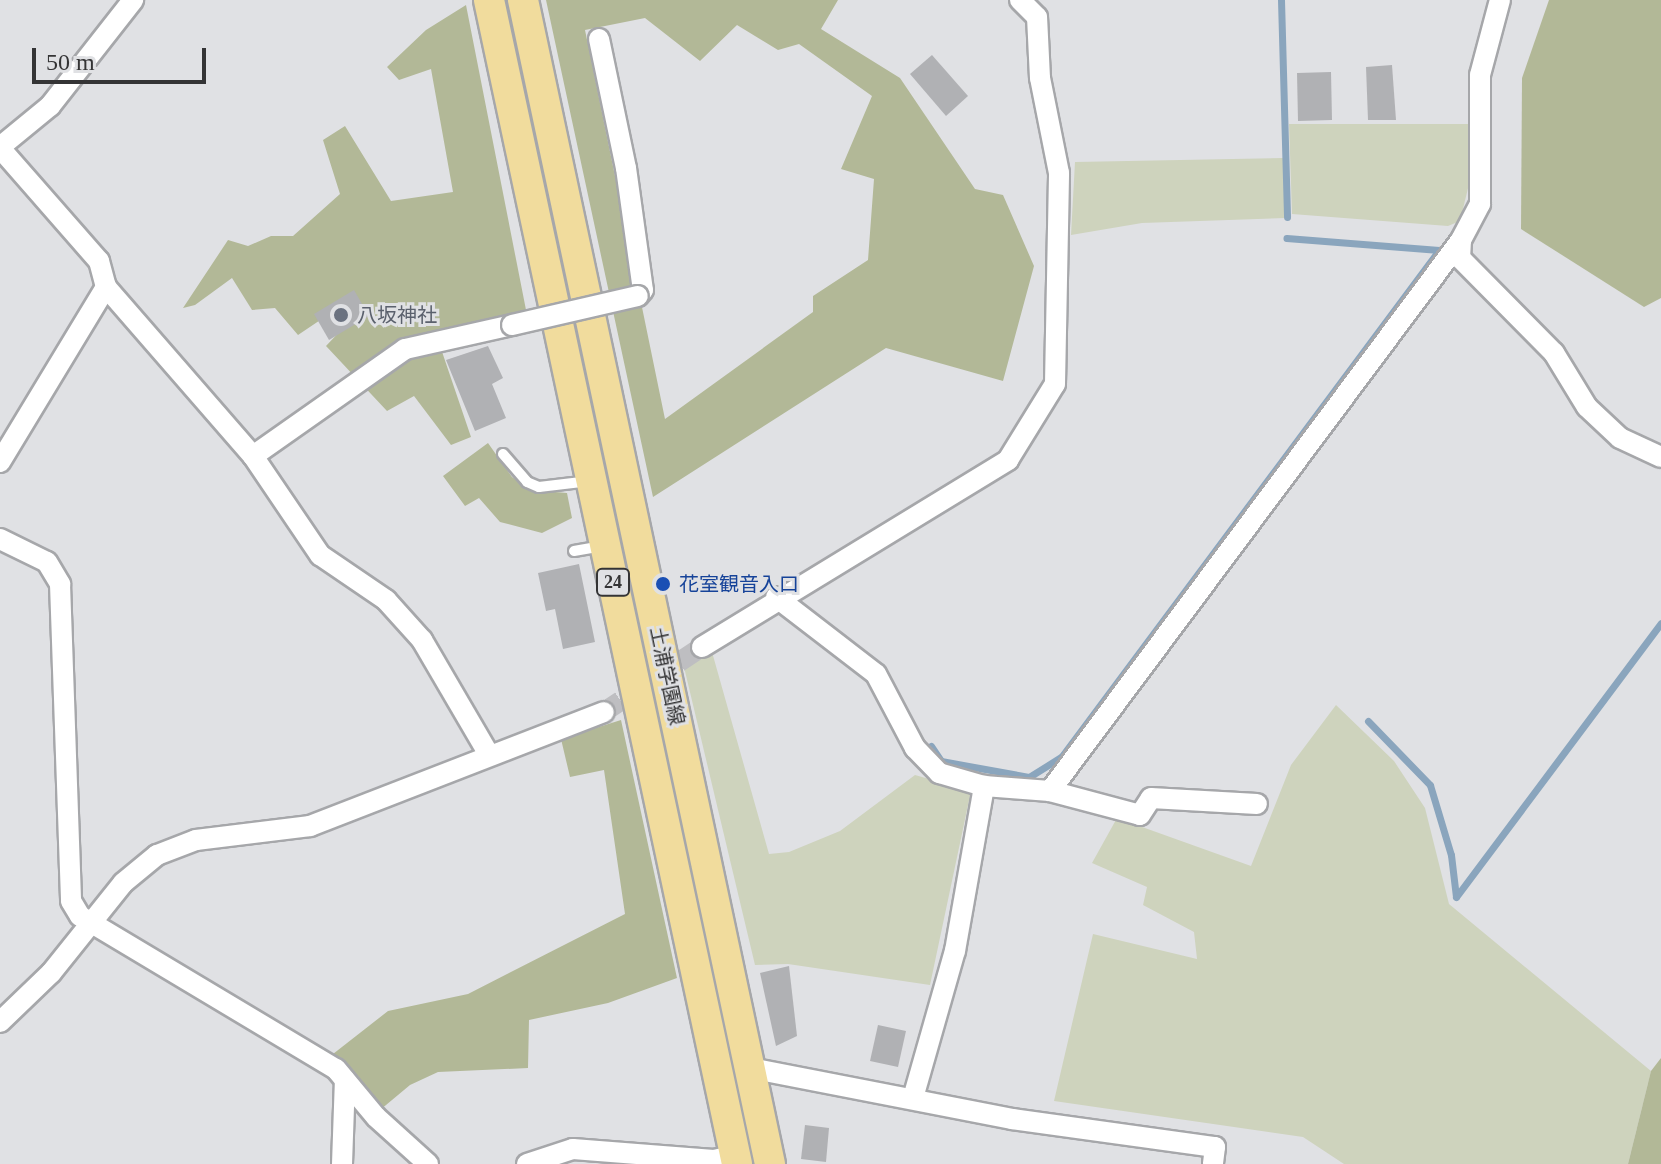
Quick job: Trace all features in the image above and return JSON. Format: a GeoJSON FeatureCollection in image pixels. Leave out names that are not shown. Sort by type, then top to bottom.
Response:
{"type":"FeatureCollection","features":[{"type":"Feature","properties":{"kind":"main road","name":"土浦学園線"},"geometry":{"type":"LineString","coordinates":[[489,0],[736,1160]]}},
{"type":"Feature","properties":{"kind":"main road","name":"土浦学園線"},"geometry":{"type":"LineString","coordinates":[[523,0],[770,1164]]}},
{"type":"Feature","properties":{"kind":"street"},"geometry":{"type":"LineString","coordinates":[[133,0],[50,106],[0,147],[99,261],[106,287],[253,456],[320,555],[386,600],[422,640],[488,753]]}},
{"type":"Feature","properties":{"kind":"street"},"geometry":{"type":"LineString","coordinates":[[702,647],[776,597],[1008,460],[1055,384],[1059,173],[1040,78],[1037,17],[1020,0]]}},
{"type":"Feature","properties":{"kind":"street"},"geometry":{"type":"LineString","coordinates":[[1050,791],[1461,240],[1480,204],[1480,75],[1500,0]]}},
{"type":"Feature","properties":{"kind":"street"},"geometry":{"type":"LineString","coordinates":[[253,456],[405,349],[638,296],[643,290],[626,168],[599,39]]}},
{"type":"Feature","properties":{"kind":"street"},"geometry":{"type":"LineString","coordinates":[[1461,240],[1460,258],[1554,353],[1587,407],[1620,438],[1661,457]]}},
{"type":"Feature","properties":{"kind":"street"},"geometry":{"type":"LineString","coordinates":[[0,462],[106,287]]}},
{"type":"Feature","properties":{"kind":"street"},"geometry":{"type":"LineString","coordinates":[[0,539],[47,562],[60,584],[71,901],[90,923],[336,1069],[376,1117],[428,1164]]}},
{"type":"Feature","properties":{"kind":"street"},"geometry":{"type":"LineString","coordinates":[[605,546],[637,539]]}},
{"type":"Feature","properties":{"kind":"street"},"geometry":{"type":"LineString","coordinates":[[776,597],[876,674],[915,748],[939,773],[984,786],[1050,791],[1140,815],[1151,798],[1257,804]]}},
{"type":"Feature","properties":{"kind":"street"},"geometry":{"type":"LineString","coordinates":[[0,1022],[51,973],[123,883],[157,855],[196,840],[310,826],[488,753],[604,712]]}},
{"type":"Feature","properties":{"kind":"street"},"geometry":{"type":"LineString","coordinates":[[913,1098],[955,951],[984,786]]}},
{"type":"Feature","properties":{"kind":"street"},"geometry":{"type":"LineString","coordinates":[[750,1068],[1012,1119],[1215,1147],[1213,1164]]}},
{"type":"Feature","properties":{"kind":"street"},"geometry":{"type":"LineString","coordinates":[[342,1164],[345,1080]]}},
{"type":"Feature","properties":{"kind":"street"},"geometry":{"type":"LineString","coordinates":[[527,1164],[573,1149],[736,1160]]}},
{"type":"Feature","properties":{"kind":"lane"},"geometry":{"type":"LineString","coordinates":[[503,454],[527,482],[539,487],[592,480]]}},
{"type":"Feature","properties":{"kind":"lane"},"geometry":{"type":"LineString","coordinates":[[574,551],[605,546]]}},
{"type":"Feature","properties":{"kind":"green space"},"geometry":{"type":"Polygon","coordinates":[[[546,0],[838,0],[821,29],[900,78],[975,189],[1003,195],[1034,266],[1003,381],[886,348],[653,497],[546,0]],[[645,18],[585,30],[665,419],[813,312],[813,296],[868,260],[874,179],[841,169],[872,96],[799,44],[778,50],[737,25],[700,61],[645,18]]]}},
{"type":"Feature","properties":{"kind":"green space"},"geometry":{"type":"Polygon","coordinates":[[[1549,0],[1661,0],[1661,298],[1644,307],[1521,229],[1522,78],[1549,0]]]}},
{"type":"Feature","properties":{"kind":"green space"},"geometry":{"type":"Polygon","coordinates":[[[466,5],[527,315],[437,337],[471,437],[451,445],[414,396],[387,411],[326,346],[360,310],[353,298],[298,335],[275,308],[252,310],[232,278],[195,305],[183,308],[228,240],[248,246],[271,236],[293,236],[340,194],[323,140],[345,126],[391,201],[453,192],[431,69],[399,80],[387,67],[426,30],[466,5]]]}},
{"type":"Feature","properties":{"kind":"green space"},"geometry":{"type":"Polygon","coordinates":[[[1289,124],[1469,124],[1472,172],[1460,221],[1448,226],[1292,214],[1289,124]]]}},
{"type":"Feature","properties":{"kind":"green space"},"geometry":{"type":"Polygon","coordinates":[[[1283,158],[1285,218],[1142,223],[1071,235],[1075,162],[1283,158]]]}},
{"type":"Feature","properties":{"kind":"green space"},"geometry":{"type":"Polygon","coordinates":[[[488,443],[512,477],[532,490],[567,493],[572,518],[542,533],[500,522],[479,498],[465,506],[443,476],[488,443]]]}},
{"type":"Feature","properties":{"kind":"green space"},"geometry":{"type":"Polygon","coordinates":[[[712,652],[769,854],[789,852],[840,831],[915,775],[971,791],[930,985],[788,964],[755,965],[684,667],[712,652]]]}},
{"type":"Feature","properties":{"kind":"green space"},"geometry":{"type":"Polygon","coordinates":[[[1336,705],[1394,761],[1425,808],[1449,904],[1651,1071],[1628,1164],[1344,1164],[1303,1137],[1054,1101],[1093,934],[1197,959],[1194,932],[1143,905],[1147,887],[1092,863],[1117,818],[1251,866],[1291,765],[1336,705]]]}},
{"type":"Feature","properties":{"kind":"green space"},"geometry":{"type":"Polygon","coordinates":[[[621,720],[677,978],[608,1003],[529,1020],[528,1068],[438,1072],[410,1085],[380,1110],[366,1099],[359,1077],[333,1054],[388,1011],[468,994],[625,914],[604,770],[570,777],[561,739],[621,720]]]}},
{"type":"Feature","properties":{"kind":"green space"},"geometry":{"type":"Polygon","coordinates":[[[1661,1058],[1661,1164],[1628,1164],[1651,1071],[1661,1058]]]}},
{"type":"Feature","properties":{"kind":"building"},"geometry":{"type":"Polygon","coordinates":[[[932,55],[968,96],[946,116],[910,74],[932,55]]]}},
{"type":"Feature","properties":{"kind":"building"},"geometry":{"type":"Polygon","coordinates":[[[1392,65],[1396,120],[1368,120],[1366,67],[1392,65]]]}},
{"type":"Feature","properties":{"kind":"building"},"geometry":{"type":"Polygon","coordinates":[[[1331,72],[1332,120],[1298,121],[1297,73],[1331,72]]]}},
{"type":"Feature","properties":{"kind":"building","name":"八坂神社"},"geometry":{"type":"Polygon","coordinates":[[[354,290],[369,316],[329,340],[314,314],[354,290]]]}},
{"type":"Feature","properties":{"kind":"building"},"geometry":{"type":"Polygon","coordinates":[[[488,346],[503,378],[492,384],[506,418],[475,431],[446,360],[488,346]]]}},
{"type":"Feature","properties":{"kind":"building"},"geometry":{"type":"Polygon","coordinates":[[[579,564],[595,642],[563,649],[555,609],[546,611],[538,573],[579,564]]]}},
{"type":"Feature","properties":{"kind":"building"},"geometry":{"type":"Polygon","coordinates":[[[789,966],[797,1036],[776,1046],[760,973],[789,966]]]}},
{"type":"Feature","properties":{"kind":"building"},"geometry":{"type":"Polygon","coordinates":[[[878,1025],[906,1031],[898,1067],[870,1061],[878,1025]]]}},
{"type":"Feature","properties":{"kind":"building"},"geometry":{"type":"Polygon","coordinates":[[[805,1125],[829,1128],[826,1162],[801,1159],[805,1125]]]}},
{"type":"Feature","properties":{"kind":"waterway"},"geometry":{"type":"LineString","coordinates":[[1281,0],[1287,217]]}},
{"type":"Feature","properties":{"kind":"waterway"},"geometry":{"type":"LineString","coordinates":[[931,746],[941,761],[1029,777],[1062,756],[1439,250],[1286,238]]}},
{"type":"Feature","properties":{"kind":"waterway"},"geometry":{"type":"LineString","coordinates":[[1368,721],[1430,785],[1451,855],[1456,897],[1661,623]]}},
{"type":"Feature","properties":{"kind":"tunnel"},"geometry":{"type":"LineString","coordinates":[[604,712],[702,647]]}},
{"type":"Feature","properties":{"kind":"place","name":"八坂神社"},"geometry":{"type":"Point","coordinates":[341,315]}},
{"type":"Feature","properties":{"kind":"place","name":"花室観音入口"},"geometry":{"type":"Point","coordinates":[663,584]}}]}
